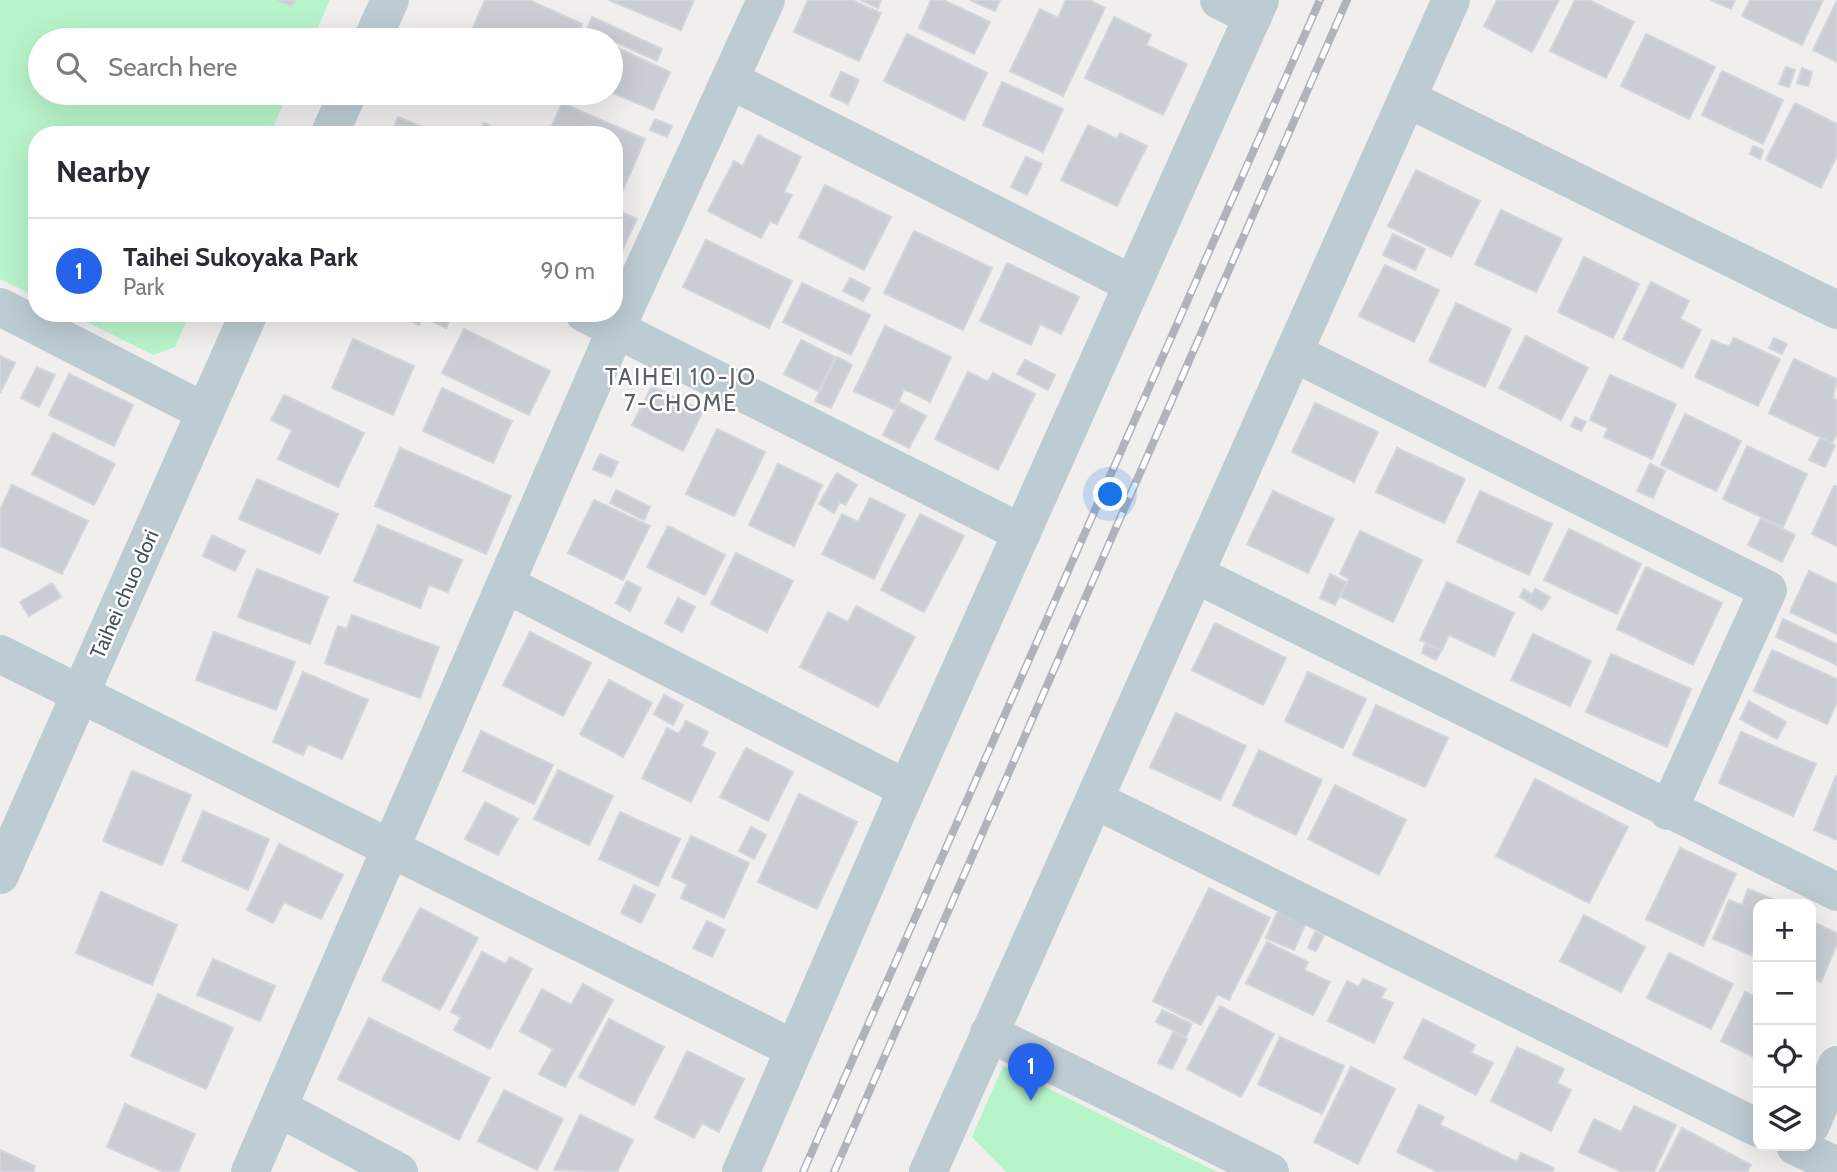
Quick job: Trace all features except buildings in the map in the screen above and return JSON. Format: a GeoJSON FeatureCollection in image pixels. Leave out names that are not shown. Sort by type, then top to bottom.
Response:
{"type":"FeatureCollection","features":[{"type":"Feature","properties":{"kind":"street"},"geometry":{"type":"LineString","coordinates":[[377,28],[390,0]]}},
{"type":"Feature","properties":{"kind":"street"},"geometry":{"type":"LineString","coordinates":[[623,278],[730,80],[766,0]]}},
{"type":"Feature","properties":{"kind":"street"},"geometry":{"type":"LineString","coordinates":[[741,1172],[907,789],[1256,8],[1219,0]]}},
{"type":"Feature","properties":{"kind":"street"},"geometry":{"type":"LineString","coordinates":[[928,1172],[1451,0]]}},
{"type":"Feature","properties":{"kind":"street"},"geometry":{"type":"LineString","coordinates":[[730,80],[1132,284]]}},
{"type":"Feature","properties":{"kind":"street"},"geometry":{"type":"LineString","coordinates":[[1408,99],[1837,310]]}},
{"type":"Feature","properties":{"kind":"street"},"geometry":{"type":"LineString","coordinates":[[333,126],[343,105]]}},
{"type":"Feature","properties":{"kind":"street"},"geometry":{"type":"LineString","coordinates":[[0,307],[28,321]]}},
{"type":"Feature","properties":{"kind":"street"},"geometry":{"type":"LineString","coordinates":[[29,322],[205,412]]}},
{"type":"Feature","properties":{"kind":"street","name":"Taihei chuo dori"},"geometry":{"type":"LineString","coordinates":[[0,876],[245,322]]}},
{"type":"Feature","properties":{"kind":"street"},"geometry":{"type":"LineString","coordinates":[[250,1172],[505,584],[600,322]]}},
{"type":"Feature","properties":{"kind":"street"},"geometry":{"type":"LineString","coordinates":[[602,322],[1022,533]]}},
{"type":"Feature","properties":{"kind":"street"},"geometry":{"type":"LineString","coordinates":[[1294,353],[1768,590],[1668,811]]}},
{"type":"Feature","properties":{"kind":"street"},"geometry":{"type":"LineString","coordinates":[[1195,574],[1668,811],[1837,892]]}},
{"type":"Feature","properties":{"kind":"street"},"geometry":{"type":"LineString","coordinates":[[505,584],[907,789]]}},
{"type":"Feature","properties":{"kind":"street"},"geometry":{"type":"LineString","coordinates":[[0,654],[794,1049]]}},
{"type":"Feature","properties":{"kind":"street"},"geometry":{"type":"LineString","coordinates":[[1096,800],[1753,1126]]}},
{"type":"Feature","properties":{"kind":"street"},"geometry":{"type":"LineString","coordinates":[[989,1033],[1270,1172]]}},
{"type":"Feature","properties":{"kind":"street"},"geometry":{"type":"LineString","coordinates":[[1816,1111],[1837,1066]]}},
{"type":"Feature","properties":{"kind":"street"},"geometry":{"type":"LineString","coordinates":[[279,1108],[399,1172]]}},
{"type":"Feature","properties":{"kind":"street"},"geometry":{"type":"LineString","coordinates":[[1807,1151],[1837,1166]]}},
{"type":"Feature","properties":{"kind":"green space"},"geometry":{"type":"Polygon","coordinates":[[[0,0],[330,0],[317,28],[28,28],[28,105],[283,105],[274,126],[28,126],[28,293],[0,279],[0,0]]]}},
{"type":"Feature","properties":{"kind":"green space"},"geometry":{"type":"Polygon","coordinates":[[[87,322],[186,322],[175,347],[153,355],[87,322]]]}},
{"type":"Feature","properties":{"kind":"green space"},"geometry":{"type":"Polygon","coordinates":[[[1003,1066],[1217,1172],[1006,1172],[972,1137],[1003,1066]]]}},
{"type":"Feature","properties":{"kind":"railway"},"geometry":{"type":"LineString","coordinates":[[803,1172],[1320,0]]}},
{"type":"Feature","properties":{"kind":"railway"},"geometry":{"type":"LineString","coordinates":[[834,1172],[1347,0]]}},
{"type":"Feature","properties":{"kind":"place","name":"Taihei Sukoyaka Park"},"geometry":{"type":"Point","coordinates":[1031,1101]}},
{"type":"Feature","properties":{"kind":"district","name":"TAIHEI 10-JO 7-CHOME"},"geometry":{"type":"Point","coordinates":[681,390]}}]}
